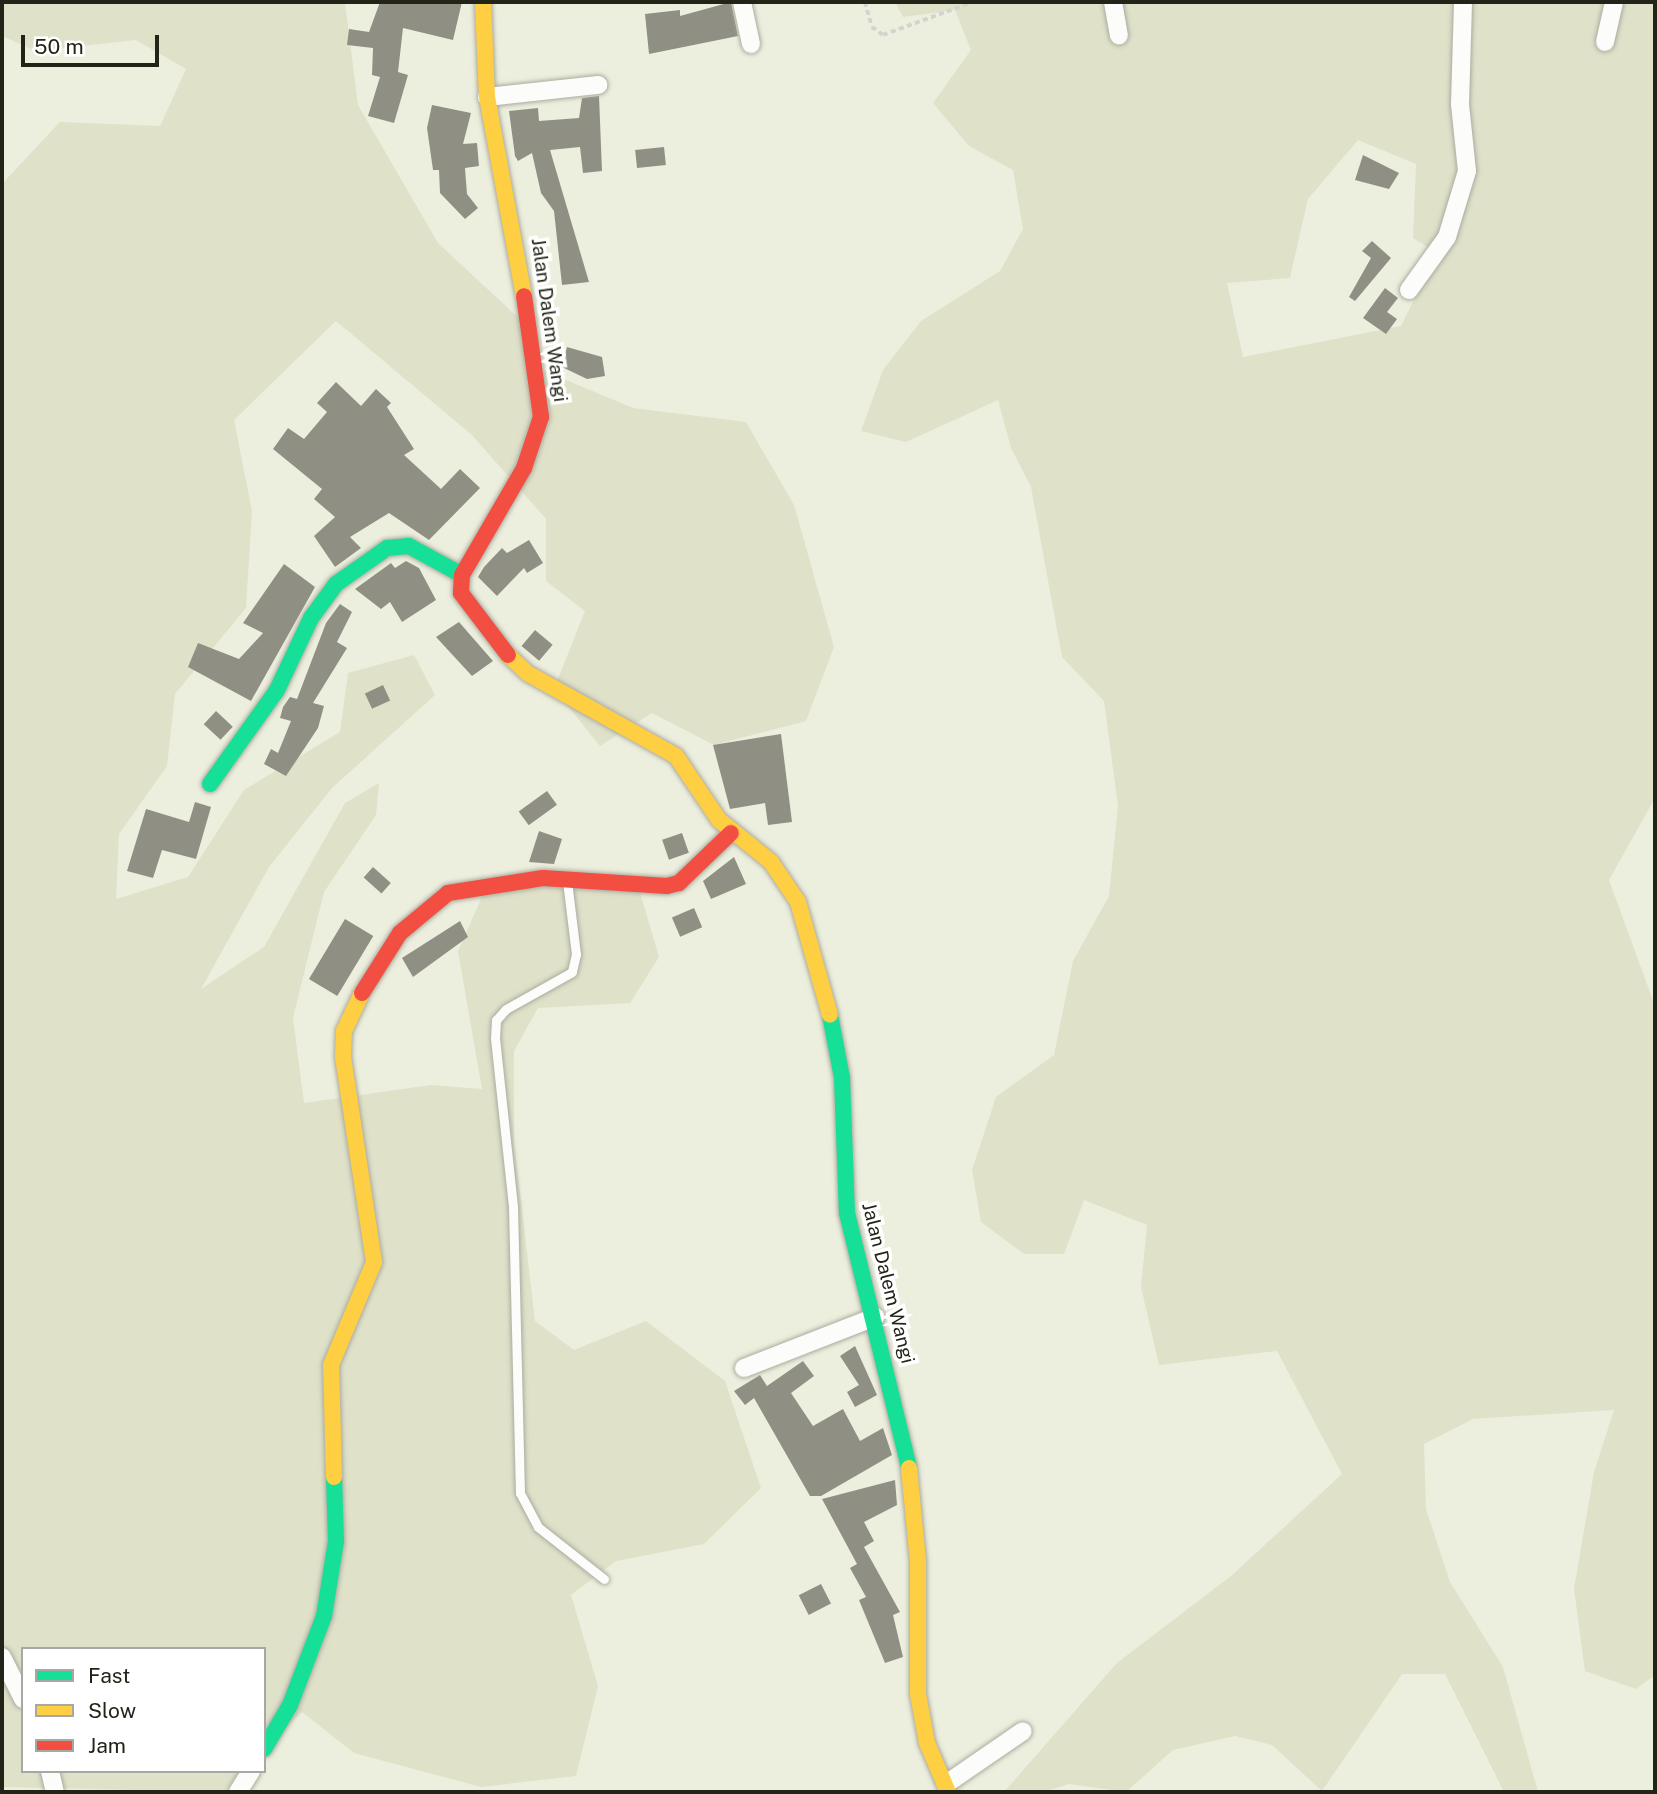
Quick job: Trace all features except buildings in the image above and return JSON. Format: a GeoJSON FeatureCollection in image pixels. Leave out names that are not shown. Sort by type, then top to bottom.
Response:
{"type":"FeatureCollection","features":[{"type":"Feature","properties":{"kind":"street","name":"Jalan Dalem Wangi"},"geometry":{"type":"LineString","coordinates":[[483,2],[487,97],[514,221],[541,418],[524,468],[462,575],[461,593],[469,612],[495,643],[569,701],[676,756],[731,833],[785,880],[827,998],[842,1078],[847,1213],[875,1317],[915,1511],[921,1720],[947,1788]]}},
{"type":"Feature","properties":{"kind":"street"},"geometry":{"type":"LineString","coordinates":[[742,2],[751,44]]}},
{"type":"Feature","properties":{"kind":"street"},"geometry":{"type":"LineString","coordinates":[[1113,2],[1119,35]]}},
{"type":"Feature","properties":{"kind":"street"},"geometry":{"type":"LineString","coordinates":[[1409,290],[1447,237],[1467,171],[1460,104],[1462,2]]}},
{"type":"Feature","properties":{"kind":"street"},"geometry":{"type":"LineString","coordinates":[[1605,42],[1614,2]]}},
{"type":"Feature","properties":{"kind":"street"},"geometry":{"type":"LineString","coordinates":[[487,97],[598,85]]}},
{"type":"Feature","properties":{"kind":"street"},"geometry":{"type":"LineString","coordinates":[[209,784],[277,690],[311,618],[336,584],[387,548],[409,546],[462,575]]}},
{"type":"Feature","properties":{"kind":"street"},"geometry":{"type":"LineString","coordinates":[[266,1746],[290,1705],[324,1616],[336,1541],[331,1365],[374,1262],[344,1031],[400,933],[421,910],[448,893],[502,879],[679,883],[731,833]]}},
{"type":"Feature","properties":{"kind":"street"},"geometry":{"type":"LineString","coordinates":[[744,1368],[875,1317]]}},
{"type":"Feature","properties":{"kind":"street"},"geometry":{"type":"LineString","coordinates":[[2,1657],[21,1695]]}},
{"type":"Feature","properties":{"kind":"street"},"geometry":{"type":"LineString","coordinates":[[947,1788],[1023,1731]]}},
{"type":"Feature","properties":{"kind":"street"},"geometry":{"type":"LineString","coordinates":[[50,1773],[55,1792]]}},
{"type":"Feature","properties":{"kind":"street"},"geometry":{"type":"LineString","coordinates":[[238,1792],[250,1773]]}},
{"type":"Feature","properties":{"kind":"lane"},"geometry":{"type":"LineString","coordinates":[[567,879],[576,954],[572,972],[506,1009],[496,1020],[495,1038],[513,1207],[520,1493],[525,1513],[538,1527],[604,1579]]}},
{"type":"Feature","properties":{"kind":"path"},"geometry":{"type":"LineString","coordinates":[[865,2],[872,27],[883,35],[972,2]]}},
{"type":"Feature","properties":{"kind":"green space"},"geometry":{"type":"Polygon","coordinates":[[[2,2],[345,2],[358,105],[438,243],[525,324],[540,369],[633,408],[746,422],[794,505],[834,647],[806,721],[714,745],[652,713],[600,746],[554,689],[585,611],[546,581],[546,519],[472,435],[336,321],[234,420],[252,511],[246,608],[175,694],[167,766],[119,834],[116,899],[188,877],[244,790],[340,732],[348,673],[414,655],[435,695],[332,788],[269,867],[201,989],[264,947],[345,803],[379,783],[376,815],[324,892],[293,1018],[304,1103],[431,1085],[482,1089],[458,951],[490,879],[585,880],[639,889],[659,957],[630,1003],[538,1008],[514,1051],[514,1141],[535,1321],[574,1350],[646,1321],[725,1381],[761,1488],[704,1544],[616,1561],[571,1595],[598,1686],[576,1776],[481,1787],[354,1753],[302,1712],[266,1746],[266,1647],[21,1647],[21,1773],[239,1773],[225,1792],[2,1787],[2,184],[60,122],[160,126],[186,69],[136,40],[36,51],[2,36],[2,2]]]}},
{"type":"Feature","properties":{"kind":"green space"},"geometry":{"type":"Polygon","coordinates":[[[895,2],[1655,2],[1655,798],[1609,880],[1655,1006],[1655,1675],[1636,1689],[1585,1671],[1574,1589],[1594,1472],[1614,1410],[1473,1419],[1424,1444],[1426,1509],[1450,1582],[1503,1667],[1538,1792],[1504,1792],[1445,1674],[1402,1674],[1322,1791],[1272,1745],[1235,1736],[1173,1750],[1126,1792],[1069,1784],[1044,1792],[1004,1792],[1117,1663],[1231,1576],[1342,1474],[1277,1351],[1159,1365],[1141,1287],[1147,1225],[1084,1200],[1064,1254],[1024,1254],[981,1222],[972,1170],[996,1097],[1054,1055],[1073,961],[1109,896],[1118,806],[1104,701],[1062,657],[1031,487],[1011,448],[998,400],[906,442],[861,431],[883,370],[921,321],[1000,271],[1023,229],[1013,170],[969,146],[933,103],[971,50],[955,10],[903,17],[895,2]],[[1358,140],[1308,199],[1290,278],[1227,283],[1243,357],[1401,326],[1437,253],[1413,238],[1416,164],[1358,140]]]}},
{"type":"Feature","properties":{"kind":"traffic: fast"},"geometry":{"type":"LineString","coordinates":[[210,784],[277,690],[311,618],[336,584],[387,548],[409,546],[462,575]]}},
{"type":"Feature","properties":{"kind":"traffic: fast"},"geometry":{"type":"LineString","coordinates":[[830,1015],[842,1078],[847,1213],[909,1468]]}},
{"type":"Feature","properties":{"kind":"traffic: fast"},"geometry":{"type":"LineString","coordinates":[[266,1746],[290,1705],[324,1616],[336,1541],[334,1477]]}},
{"type":"Feature","properties":{"kind":"traffic: slow"},"geometry":{"type":"LineString","coordinates":[[483,2],[487,97],[524,296]]}},
{"type":"Feature","properties":{"kind":"traffic: slow"},"geometry":{"type":"LineString","coordinates":[[508,655],[527,673],[676,756],[719,820],[771,862],[798,902],[830,1015]]}},
{"type":"Feature","properties":{"kind":"traffic: slow"},"geometry":{"type":"LineString","coordinates":[[334,1477],[331,1365],[374,1262],[343,1057],[344,1031],[362,993]]}},
{"type":"Feature","properties":{"kind":"traffic: slow"},"geometry":{"type":"LineString","coordinates":[[909,1468],[918,1562],[918,1694],[927,1743],[948,1792]]}},
{"type":"Feature","properties":{"kind":"traffic: jam"},"geometry":{"type":"LineString","coordinates":[[508,655],[461,593],[462,575],[524,468],[541,417],[524,296]]}},
{"type":"Feature","properties":{"kind":"traffic: jam"},"geometry":{"type":"LineString","coordinates":[[362,993],[400,933],[448,893],[543,878],[667,886],[679,883],[731,833]]}}]}
